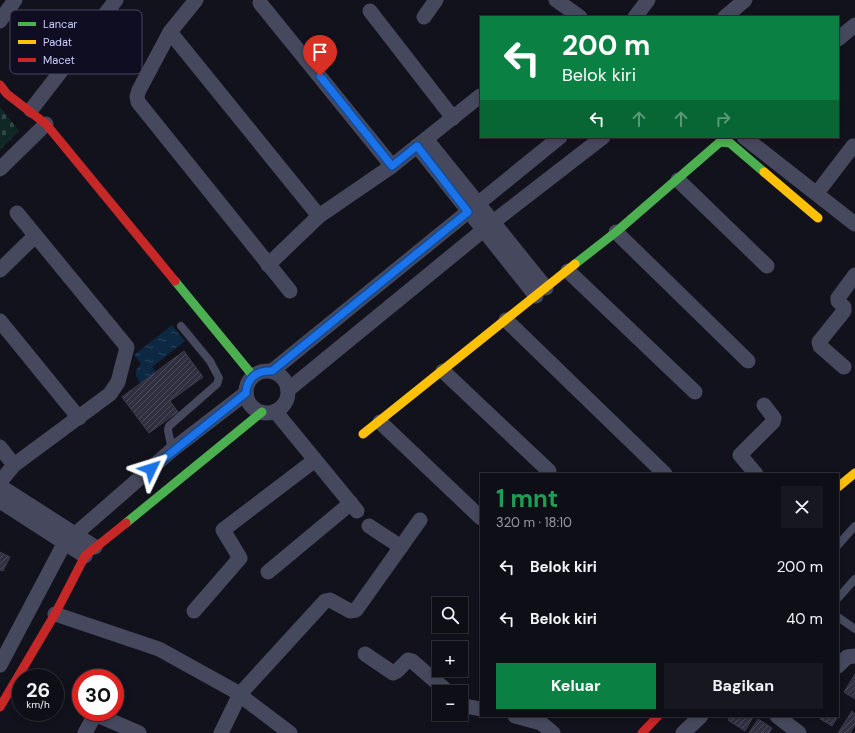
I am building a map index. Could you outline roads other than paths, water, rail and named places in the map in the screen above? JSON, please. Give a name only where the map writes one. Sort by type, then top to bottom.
[{"type":"street","points":[[0,21],[15,0]]},
{"type":"street","points":[[108,10],[116,0]]},
{"type":"street","points":[[196,0],[170,32],[139,90],[137,96],[138,102],[290,291]]},
{"type":"street","points":[[424,17],[436,0]]},
{"type":"street","points":[[556,0],[579,16]]},
{"type":"street","points":[[636,16],[648,0]]},
{"type":"street","points":[[726,16],[745,0]]},
{"type":"street","points":[[260,3],[392,166]]},
{"type":"street","points":[[370,11],[453,118]]},
{"type":"street","points":[[839,38],[855,25]]},
{"type":"street","points":[[170,32],[319,216]]},
{"type":"street","points":[[31,110],[59,74]]},
{"type":"street","points":[[0,85],[7,94],[31,110],[46,124],[253,376]]},
{"type":"street","points":[[268,265],[319,216],[392,166],[480,96]]},
{"type":"street","points":[[0,169],[46,124]]},
{"type":"street","points":[[272,371],[559,138]]},
{"type":"street","points":[[288,390],[488,227],[602,138]]},
{"type":"street","points":[[745,138],[855,224]]},
{"type":"street","points":[[363,434],[380,422],[616,232],[678,180],[720,142],[727,142],[818,218]]},
{"type":"street","points":[[421,143],[541,292]]},
{"type":"street","points":[[818,194],[853,146]]},
{"type":"street","points":[[678,180],[767,266]]},
{"type":"street","points":[[0,482],[14,465],[79,418],[114,389],[127,347],[17,213]]},
{"type":"street","points":[[616,232],[748,361]]},
{"type":"street","points":[[0,270],[35,236]]},
{"type":"street","points":[[568,271],[695,392]]},
{"type":"street","points":[[844,367],[820,346],[819,342],[844,311],[844,307],[838,301],[838,298],[855,276]]},
{"type":"street","points":[[506,320],[664,473]]},
{"type":"street","points":[[0,321],[79,418]]},
{"type":"street","points":[[0,707],[90,552],[269,412],[285,403],[288,390],[283,378],[272,371],[265,371],[253,376],[249,381],[246,393],[251,406],[269,412],[315,460],[354,507],[268,572]]},
{"type":"street","points":[[443,371],[549,471]]},
{"type":"street","points":[[0,665],[70,539],[172,450],[246,393]]},
{"type":"street","points":[[755,473],[740,455],[773,422],[774,418],[764,405]]},
{"type":"street","points":[[380,422],[480,517]]},
{"type":"street","points":[[0,447],[14,465]]},
{"type":"street","points":[[194,611],[240,558],[223,530],[315,460]]},
{"type":"street","points":[[839,486],[855,472]]},
{"type":"street","points":[[0,486],[70,539],[90,552]]},
{"type":"street","points":[[0,501],[70,539]]},
{"type":"street","points":[[221,733],[240,694],[325,601],[330,600],[350,611],[356,610],[420,520]]},
{"type":"street","points":[[369,526],[401,547]]},
{"type":"street","points":[[55,614],[159,649],[240,694],[290,733]]},
{"type":"street","points":[[365,654],[393,673],[408,660],[412,661],[440,685]]},
{"type":"street","points":[[839,665],[847,657],[853,655]]},
{"type":"street","points":[[468,707],[480,709]]},
{"type":"street","points":[[85,733],[93,718],[97,715],[139,733]]},
{"type":"street","points":[[522,717],[543,720],[554,733]]},
{"type":"street","points":[[642,733],[657,717]]},
{"type":"street","points":[[683,733],[700,717]]},
{"type":"lane","points":[[172,450],[168,430],[169,426],[217,384],[219,378],[210,361],[181,326]]},
{"type":"lane","points":[[839,544],[855,526]]},
{"type":"lane","points":[[839,597],[855,579]]},
{"type":"lane","points":[[839,618],[855,629]]},
{"type":"water","points":[[172,325],[185,341],[152,367],[155,371],[153,375],[142,384],[136,376],[137,369],[141,364],[134,355]]}]
